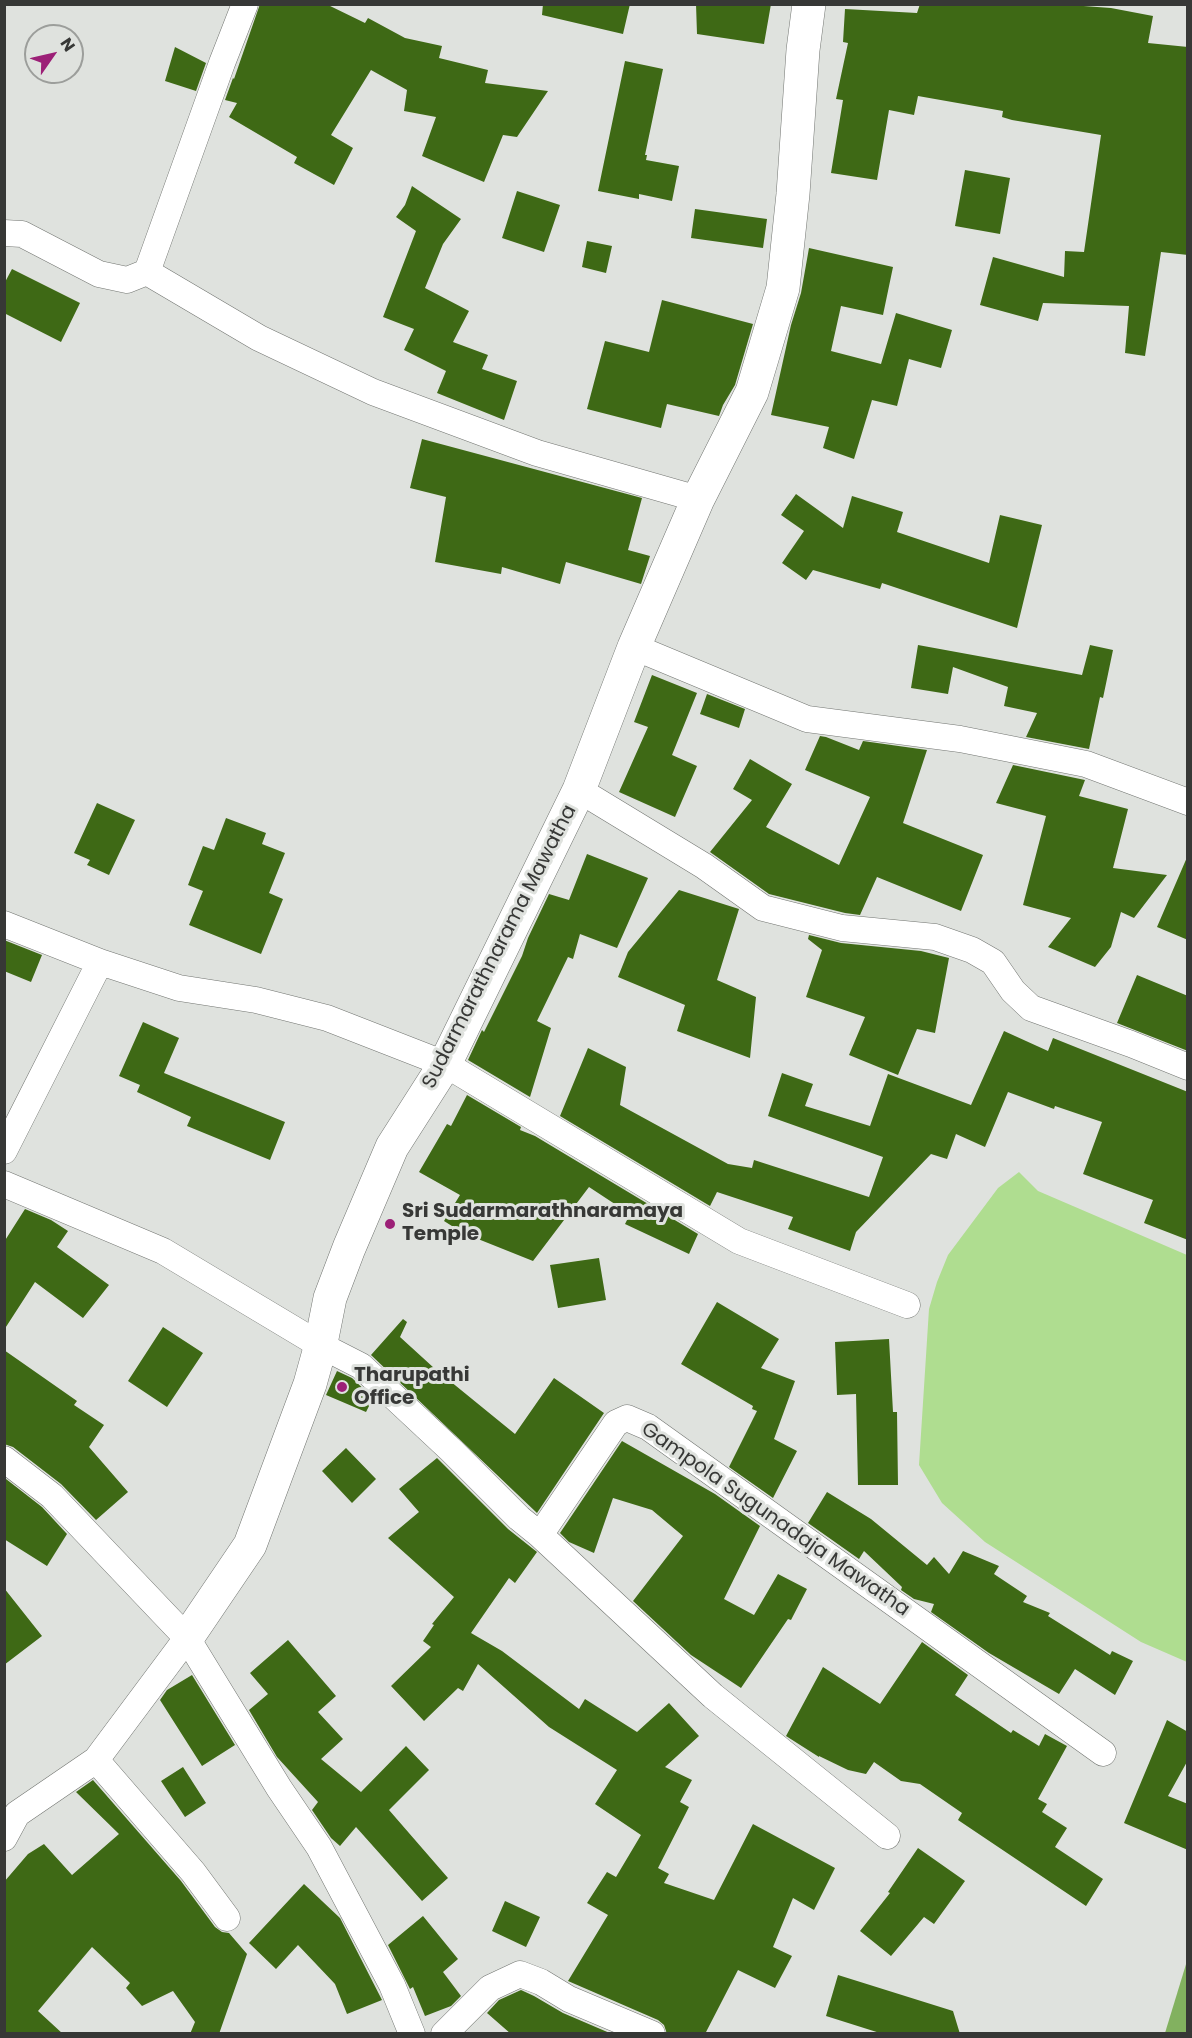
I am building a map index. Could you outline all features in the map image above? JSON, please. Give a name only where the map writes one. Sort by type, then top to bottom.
[{"type":"street","points":[[4,232],[22,234],[99,274],[127,280],[147,272],[245,4]]},
{"type":"street","name":"Sudarmarathnarama Mawatha","points":[[187,1638],[250,1545],[310,1384],[330,1298],[392,1148],[445,1064],[579,789],[634,647],[698,499],[752,392],[783,288],[809,4]]},
{"type":"street","points":[[147,272],[259,338],[373,392],[537,453],[698,499]]},
{"type":"street","points":[[634,647],[807,719],[960,740],[1086,764],[1188,802]]},
{"type":"street","points":[[579,789],[704,866],[764,908],[842,928],[935,937],[972,950],[993,962],[1013,991],[1030,1008],[1188,1067]]},
{"type":"street","points":[[4,924],[100,962],[179,988],[256,1000],[327,1018],[445,1064],[739,1241],[907,1305]]},
{"type":"street","points":[[4,1151],[100,962]]},
{"type":"street","points":[[4,1184],[163,1251],[320,1345],[361,1366],[452,1451],[519,1518],[714,1696],[887,1836]]},
{"type":"street","name":"Gampola Sugunadaja Mawatha","points":[[540,1535],[616,1423],[627,1418],[648,1427],[1103,1753]]},
{"type":"street","points":[[4,1460],[52,1496],[187,1638],[279,1788],[319,1847],[392,1985],[412,2034]]},
{"type":"street","points":[[4,1838],[11,1817],[96,1760],[187,1638]]},
{"type":"street","points":[[96,1760],[193,1872],[227,1918]]},
{"type":"street","points":[[444,2034],[490,1988],[520,1974],[541,1982],[569,2000],[652,2034]]},
{"type":"shaded area","points":[[1019,1172],[1038,1191],[1187,1255],[1187,1662],[1141,1642],[985,1542],[942,1503],[919,1465],[929,1309],[937,1282],[948,1255],[998,1188]]},
{"type":"shaded area","points":[[1187,1961],[1187,2033],[1165,2033]]},
{"type":"building","points":[[260,4],[326,4],[365,23],[368,18],[405,38],[442,46],[439,58],[488,70],[485,83],[548,91],[517,137],[503,135],[484,182],[422,156],[436,117],[404,111],[407,90],[371,70],[331,135],[353,148],[334,185],[294,163],[297,157],[229,117],[237,103],[225,100]]},
{"type":"building","points":[[543,4],[630,4],[623,34],[542,15]]},
{"type":"building","points":[[696,4],[771,4],[764,44],[697,34]]},
{"type":"building","points":[[920,4],[1056,4],[1111,8],[1153,16],[1148,43],[1188,47],[1188,255],[1161,252],[1145,356],[1125,353],[1129,306],[1043,303],[1038,321],[980,305],[993,257],[1064,277],[1065,251],[1084,252],[1101,135],[1012,120],[1002,117],[1003,111],[918,96],[914,115],[889,110],[877,180],[831,173],[843,100],[836,99],[848,43],[843,42],[845,9],[917,13]]},
{"type":"building","points":[[175,47],[206,63],[196,91],[165,81]]},
{"type":"building","points":[[625,61],[663,69],[645,155],[647,155],[646,160],[679,166],[672,201],[639,194],[639,199],[598,191]]},
{"type":"building","points":[[965,170],[1010,178],[1000,234],[955,226]]},
{"type":"building","points":[[412,186],[461,219],[443,244],[425,288],[469,311],[453,342],[488,355],[482,369],[517,381],[504,420],[437,393],[446,371],[404,350],[414,329],[383,317],[416,231],[396,217],[405,205]]},
{"type":"building","points":[[517,191],[560,205],[544,252],[502,238]]},
{"type":"building","points":[[695,209],[767,219],[763,248],[691,238]]},
{"type":"building","points":[[587,241],[612,246],[606,273],[582,267]]},
{"type":"building","points":[[809,248],[893,267],[883,315],[841,306],[831,351],[881,364],[896,313],[952,330],[941,368],[909,359],[897,406],[872,400],[854,459],[823,448],[829,427],[771,415],[791,325],[801,293]]},
{"type":"building","points":[[12,269],[80,303],[61,342],[4,313],[4,284]]},
{"type":"building","points":[[662,300],[753,324],[735,385],[719,416],[667,404],[661,428],[587,409],[605,341],[649,352]]},
{"type":"building","points":[[422,439],[642,498],[628,550],[650,556],[641,584],[566,562],[560,584],[502,567],[501,574],[435,562],[446,497],[410,488]]},
{"type":"building","points":[[796,494],[843,528],[852,496],[903,512],[897,532],[989,563],[1000,515],[1042,525],[1017,628],[882,583],[880,589],[813,570],[806,580],[782,563],[804,531],[781,515]]},
{"type":"building","points":[[918,645],[1082,675],[1090,645],[1113,650],[1089,749],[1026,737],[1037,713],[1004,706],[1008,687],[953,667],[948,694],[911,688]]},
{"type":"building","points":[[652,675],[697,693],[672,755],[697,766],[675,817],[619,792],[648,727],[634,722]]},
{"type":"building","points":[[707,694],[745,709],[739,728],[700,714]]},
{"type":"building","points":[[820,736],[859,750],[863,741],[927,750],[903,823],[983,855],[961,911],[877,877],[860,915],[845,913],[769,894],[710,852],[752,800],[733,789],[750,759],[792,784],[766,827],[839,865],[870,797],[805,770]]},
{"type":"building","points":[[1013,765],[1085,780],[1079,796],[1128,809],[1113,868],[1167,875],[1134,918],[1121,912],[1111,947],[1095,967],[1048,947],[1071,918],[1023,905],[1046,816],[996,803]]},
{"type":"building","points":[[97,803],[135,820],[109,875],[87,865],[90,860],[74,853]]},
{"type":"building","points":[[226,818],[266,833],[262,844],[285,853],[269,893],[283,899],[261,954],[189,925],[203,891],[188,885],[203,846],[214,850]]},
{"type":"building","points":[[587,854],[648,878],[617,948],[580,934],[573,959],[568,957],[537,1021],[551,1028],[530,1097],[468,1060],[522,956],[549,894],[569,900]]},
{"type":"building","points":[[1188,855],[1188,940],[1157,927]]},
{"type":"building","points":[[679,890],[739,909],[717,980],[756,997],[750,1058],[677,1031],[685,1005],[618,977],[628,952]]},
{"type":"building","points":[[809,935],[841,943],[921,951],[949,958],[935,1033],[917,1029],[898,1075],[849,1055],[865,1017],[806,997],[822,950],[808,939]]},
{"type":"building","points":[[4,940],[42,955],[31,982],[4,971]]},
{"type":"building","points":[[1137,975],[1188,996],[1188,1051],[1117,1023]]},
{"type":"building","points":[[143,1022],[179,1038],[164,1073],[285,1122],[270,1160],[187,1126],[191,1117],[137,1092],[140,1085],[119,1076]]},
{"type":"building","points":[[1004,1031],[1048,1051],[1053,1038],[1188,1092],[1188,1240],[1144,1223],[1153,1200],[1083,1174],[1102,1122],[1055,1106],[1054,1109],[1008,1092],[985,1147],[956,1134],[947,1159],[931,1154],[856,1232],[850,1251],[788,1229],[793,1217],[717,1192],[710,1206],[560,1116],[588,1048],[626,1067],[620,1105],[728,1164],[752,1168],[754,1160],[869,1197],[883,1157],[768,1116],[782,1073],[813,1084],[805,1106],[870,1126],[888,1074],[971,1105]]},
{"type":"building","points":[[467,1095],[521,1127],[520,1130],[535,1136],[698,1234],[689,1254],[625,1224],[630,1214],[589,1187],[533,1261],[463,1233],[444,1221],[460,1195],[419,1172],[447,1124],[451,1126]]},
{"type":"building","points":[[25,1209],[51,1220],[68,1231],[57,1247],[109,1285],[83,1318],[35,1282],[4,1330],[4,1242]]},
{"type":"building","points":[[599,1258],[606,1300],[558,1308],[550,1265]]},
{"type":"building","points":[[717,1302],[779,1339],[761,1368],[795,1381],[774,1439],[797,1451],[773,1498],[729,1467],[757,1411],[752,1409],[753,1406],[681,1364]]},
{"type":"building","points":[[403,1319],[407,1322],[400,1337],[515,1434],[554,1378],[604,1413],[537,1513],[371,1355]]},
{"type":"building","points":[[163,1327],[203,1353],[167,1407],[128,1381]]},
{"type":"building","points":[[889,1339],[893,1412],[897,1412],[898,1485],[858,1485],[856,1394],[837,1395],[835,1342]]},
{"type":"building","points":[[4,1350],[77,1401],[74,1405],[104,1425],[89,1447],[128,1492],[96,1520],[61,1484],[13,1447],[4,1444]]},
{"type":"building","points":[[337,1371],[352,1378],[373,1398],[366,1412],[326,1395]]},
{"type":"building","points":[[622,1441],[715,1494],[760,1526],[724,1599],[754,1615],[778,1574],[807,1589],[791,1620],[788,1619],[741,1688],[691,1655],[633,1601],[683,1536],[652,1510],[613,1498],[594,1553],[569,1542],[560,1533]]},
{"type":"building","points":[[346,1448],[376,1479],[352,1503],[322,1471]]},
{"type":"building","points":[[437,1458],[508,1529],[537,1552],[515,1583],[509,1578],[471,1633],[502,1651],[579,1709],[585,1699],[637,1732],[669,1703],[699,1736],[665,1767],[692,1780],[680,1802],[689,1807],[658,1868],[669,1874],[664,1883],[714,1900],[753,1824],[835,1868],[814,1910],[793,1898],[773,1947],[792,1956],[775,1988],[738,1970],[705,2034],[667,2034],[664,2025],[658,2020],[568,1981],[608,1915],[587,1903],[607,1872],[616,1877],[641,1835],[595,1804],[617,1770],[549,1727],[478,1664],[463,1691],[458,1688],[424,1721],[391,1686],[431,1647],[423,1641],[434,1625],[432,1624],[454,1597],[388,1538],[419,1512],[399,1489]]},
{"type":"building","points":[[6,1479],[42,1507],[67,1534],[47,1566],[4,1539]]},
{"type":"building","points":[[827,1492],[871,1519],[927,1565],[934,1557],[949,1574],[963,1551],[999,1566],[994,1574],[1027,1596],[1023,1602],[1050,1613],[1048,1616],[1110,1655],[1112,1651],[1133,1661],[1115,1695],[1075,1669],[1059,1694],[989,1653],[931,1612],[934,1604],[914,1599],[901,1590],[902,1587],[864,1551],[859,1559],[808,1523]]},
{"type":"building","points":[[4,1588],[42,1636],[4,1665]]},
{"type":"building","points":[[288,1640],[336,1696],[318,1712],[343,1739],[321,1759],[361,1792],[406,1746],[429,1770],[389,1810],[448,1878],[422,1901],[356,1827],[340,1846],[331,1838],[312,1810],[318,1802],[277,1757],[249,1710],[268,1694],[250,1673]]},
{"type":"building","points":[[922,1642],[968,1675],[955,1695],[1011,1733],[1013,1730],[1039,1746],[1045,1734],[1067,1746],[1038,1799],[1047,1804],[1042,1812],[1067,1828],[1055,1847],[1103,1879],[1086,1906],[958,1820],[962,1813],[920,1784],[901,1781],[874,1762],[866,1774],[848,1770],[819,1757],[786,1736],[823,1667],[880,1704]]},
{"type":"building","points":[[192,1675],[235,1745],[202,1766],[160,1700],[167,1690]]},
{"type":"building","points":[[1167,1720],[1188,1732],[1188,1760],[1168,1796],[1188,1804],[1188,1850],[1124,1823]]},
{"type":"building","points":[[183,1767],[206,1803],[185,1817],[161,1781]]},
{"type":"building","points":[[93,1780],[181,1881],[215,1927],[222,1932],[229,1933],[247,1954],[219,2034],[190,2034],[195,2022],[173,1991],[142,2006],[126,1988],[130,1983],[92,1947],[38,2011],[63,2034],[4,2034],[4,1882],[28,1854],[44,1844],[72,1875],[119,1834],[76,1792]]},
{"type":"building","points":[[918,1848],[965,1881],[934,1924],[924,1917],[891,1956],[860,1931],[890,1893],[888,1892]]},
{"type":"building","points":[[304,1884],[340,1918],[382,2000],[347,2014],[335,1984],[298,1945],[276,1969],[249,1943]]},
{"type":"building","points":[[505,1901],[540,1917],[526,1947],[492,1931]]},
{"type":"building","points":[[423,1916],[458,1959],[443,1972],[461,1996],[451,2006],[425,2016],[413,1987],[410,1989],[388,1945]]},
{"type":"building","points":[[838,1975],[953,2011],[960,2034],[883,2034],[826,2016]]},
{"type":"building","points":[[521,1990],[563,2013],[612,2034],[511,2034],[487,2013],[499,2000]]},
{"type":"place","name":"Sri Sudarmarathnaramaya Temple","points":[[390,1224]]},
{"type":"place","name":"Tharupathi Office","points":[[342,1387]]}]
